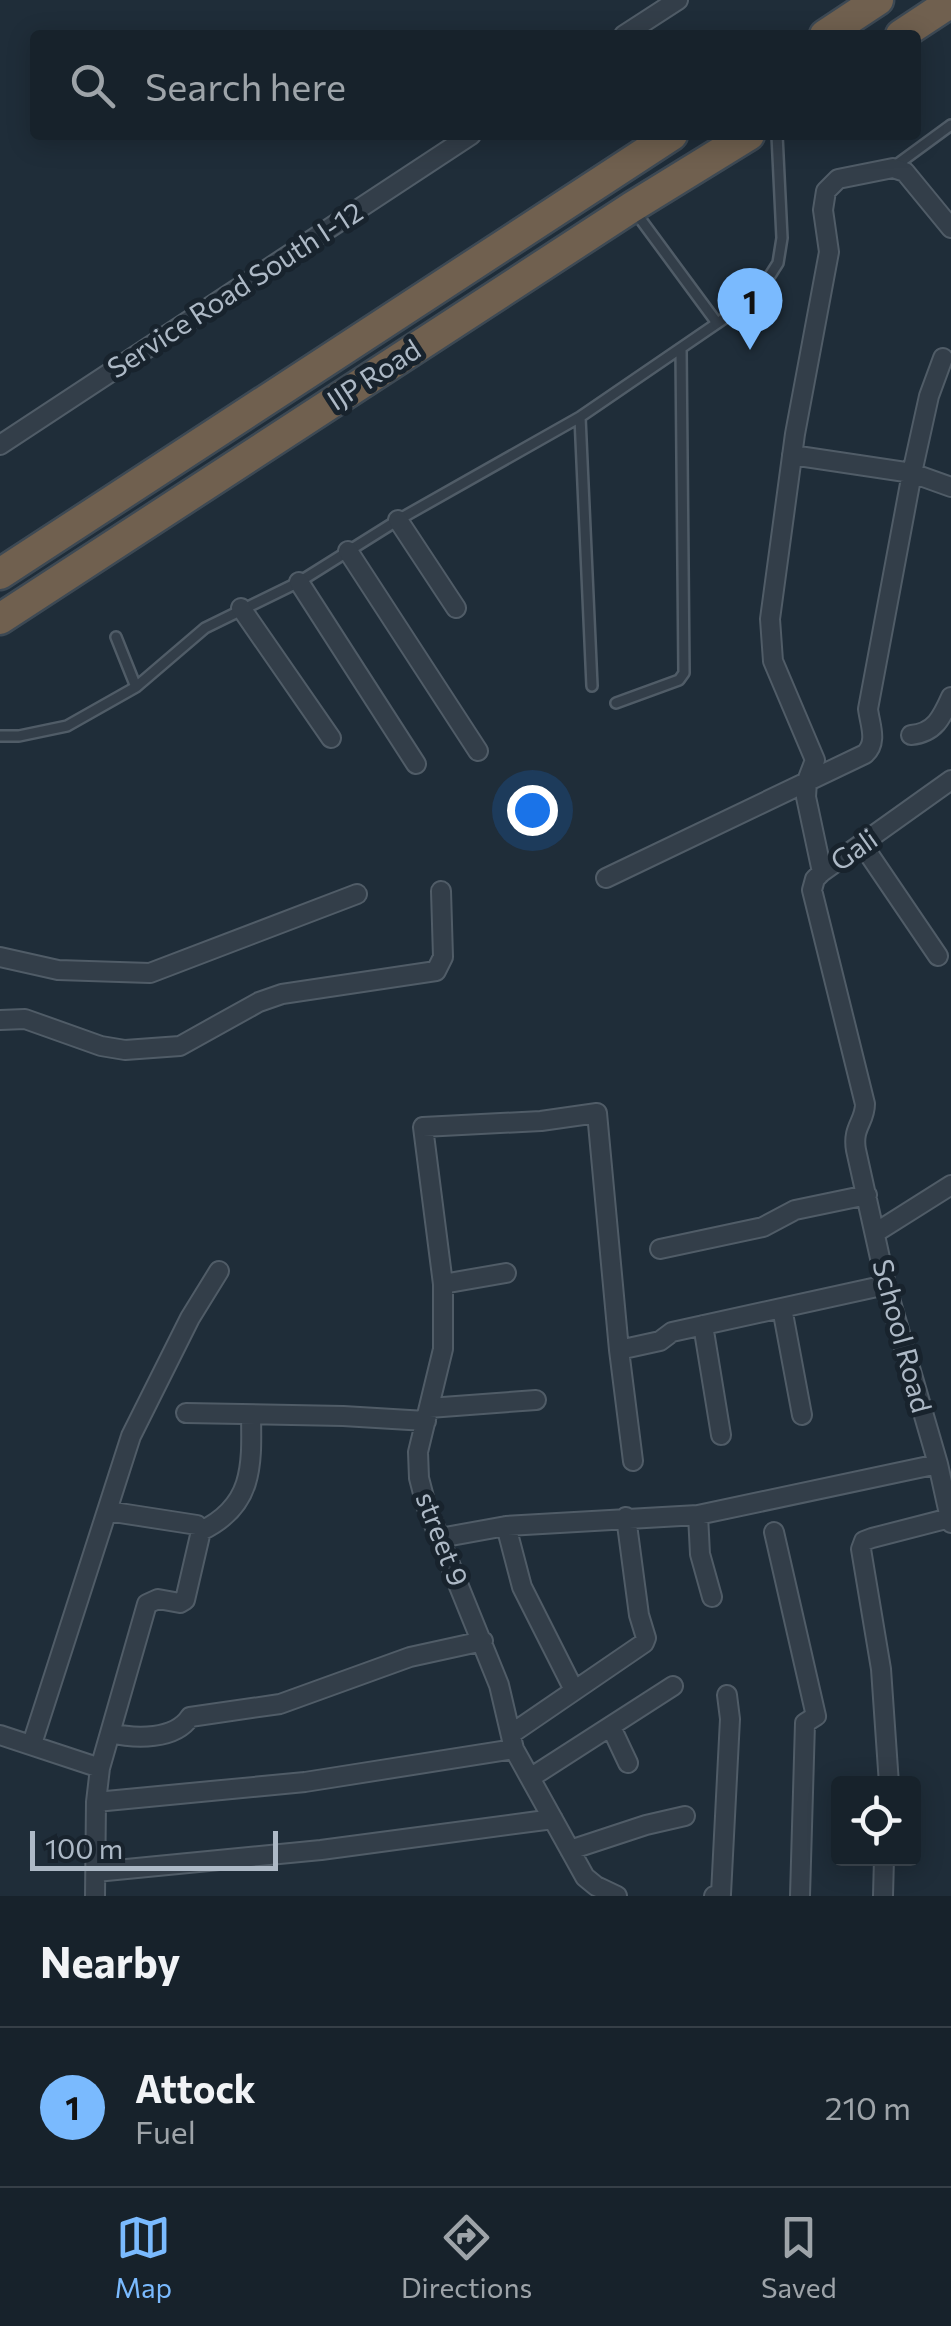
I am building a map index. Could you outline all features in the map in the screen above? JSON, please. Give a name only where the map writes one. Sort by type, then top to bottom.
[{"type":"highway","points":[[832,30],[878,0]]},
{"type":"highway","points":[[909,30],[951,2]]},
{"type":"highway","name":"IJP Road","points":[[0,574],[664,140]]},
{"type":"highway","name":"IJP Road","points":[[0,619],[741,140]]},
{"type":"street","points":[[632,30],[678,0]]},
{"type":"street","name":"Service Road South I-12","points":[[0,445],[463,140]]},
{"type":"street","points":[[822,872],[806,797],[806,781],[815,760],[772,661],[770,619],[792,455],[829,252],[823,210],[826,191],[838,179],[893,168],[904,172],[951,228]]},
{"type":"street","points":[[606,878],[871,749],[868,709],[912,473],[929,396],[943,358]]},
{"type":"street","points":[[792,455],[912,473],[951,487]]},
{"type":"street","points":[[398,520],[456,608]]},
{"type":"street","points":[[348,552],[478,751]]},
{"type":"street","points":[[299,582],[416,764]]},
{"type":"street","points":[[241,608],[330,738]]},
{"type":"street","points":[[911,735],[926,734],[934,727],[951,697]]},
{"type":"street","name":"Gali","points":[[856,1150],[855,1129],[866,1110],[865,1104],[812,890],[822,872],[951,780]]},
{"type":"street","points":[[862,844],[938,956]]},
{"type":"street","points":[[0,1020],[25,1019],[101,1046],[125,1050],[180,1046],[258,1002],[282,994],[436,970],[442,957],[442,891]]},
{"type":"street","points":[[0,957],[58,970],[150,972],[357,894]]},
{"type":"street","name":"street 9","points":[[617,1896],[585,1877],[512,1741],[499,1685],[426,1505],[419,1478],[418,1452],[443,1348],[443,1284],[423,1127],[597,1114],[618,1350]]},
{"type":"street","name":"School Road","points":[[856,1150],[886,1286],[938,1464],[950,1520]]},
{"type":"street","points":[[875,1233],[951,1185]]},
{"type":"street","points":[[660,1249],[763,1227],[795,1210],[866,1195]]},
{"type":"street","points":[[32,1744],[131,1436],[190,1318],[219,1271]]},
{"type":"street","points":[[443,1284],[506,1274]]},
{"type":"street","points":[[633,1461],[618,1350],[660,1341],[672,1332],[886,1286]]},
{"type":"street","points":[[782,1308],[802,1415]]},
{"type":"street","points":[[703,1325],[721,1435]]},
{"type":"street","points":[[186,1414],[427,1414],[536,1400]]},
{"type":"street","points":[[201,1530],[220,1522],[246,1489],[252,1466],[251,1416]]},
{"type":"street","points":[[440,1538],[506,1526],[698,1514],[938,1464]]},
{"type":"street","points":[[107,1511],[197,1525],[201,1530]]},
{"type":"street","points":[[698,1514],[700,1554],[712,1596]]},
{"type":"street","points":[[96,1802],[305,1782],[512,1741],[574,1690],[644,1642],[626,1518]]},
{"type":"street","points":[[888,1776],[881,1670],[860,1549],[864,1541],[872,1538],[950,1520]]},
{"type":"street","points":[[506,1526],[522,1587],[574,1690]]},
{"type":"street","points":[[95,1896],[100,1768],[147,1604],[158,1598],[180,1604],[184,1600],[201,1530]]},
{"type":"street","points":[[774,1532],[816,1716],[805,1723],[800,1896]]},
{"type":"street","points":[[110,1733],[126,1737],[170,1733],[182,1729],[190,1716],[280,1704],[410,1657],[483,1641]]},
{"type":"street","points":[[530,1778],[673,1686]]},
{"type":"street","points":[[714,1896],[721,1894],[728,1696]]},
{"type":"street","points":[[611,1727],[628,1763]]},
{"type":"street","points":[[0,1735],[100,1768]]},
{"type":"street","points":[[570,1850],[685,1816]]},
{"type":"street","points":[[96,1872],[321,1850],[553,1819]]},
{"type":"street","points":[[883,1896],[884,1866]]},
{"type":"lane","points":[[893,168],[951,125]]},
{"type":"lane","points":[[0,736],[67,726],[136,687],[205,628],[299,582],[398,520],[580,417],[757,296],[778,263],[782,238],[778,140]]},
{"type":"lane","points":[[632,207],[716,323]]},
{"type":"lane","points":[[616,703],[679,680],[684,673],[682,348]]},
{"type":"lane","points":[[580,417],[592,686]]},
{"type":"lane","points":[[116,637],[136,687]]},
{"type":"place","name":"Attock","points":[[750,350]]}]
